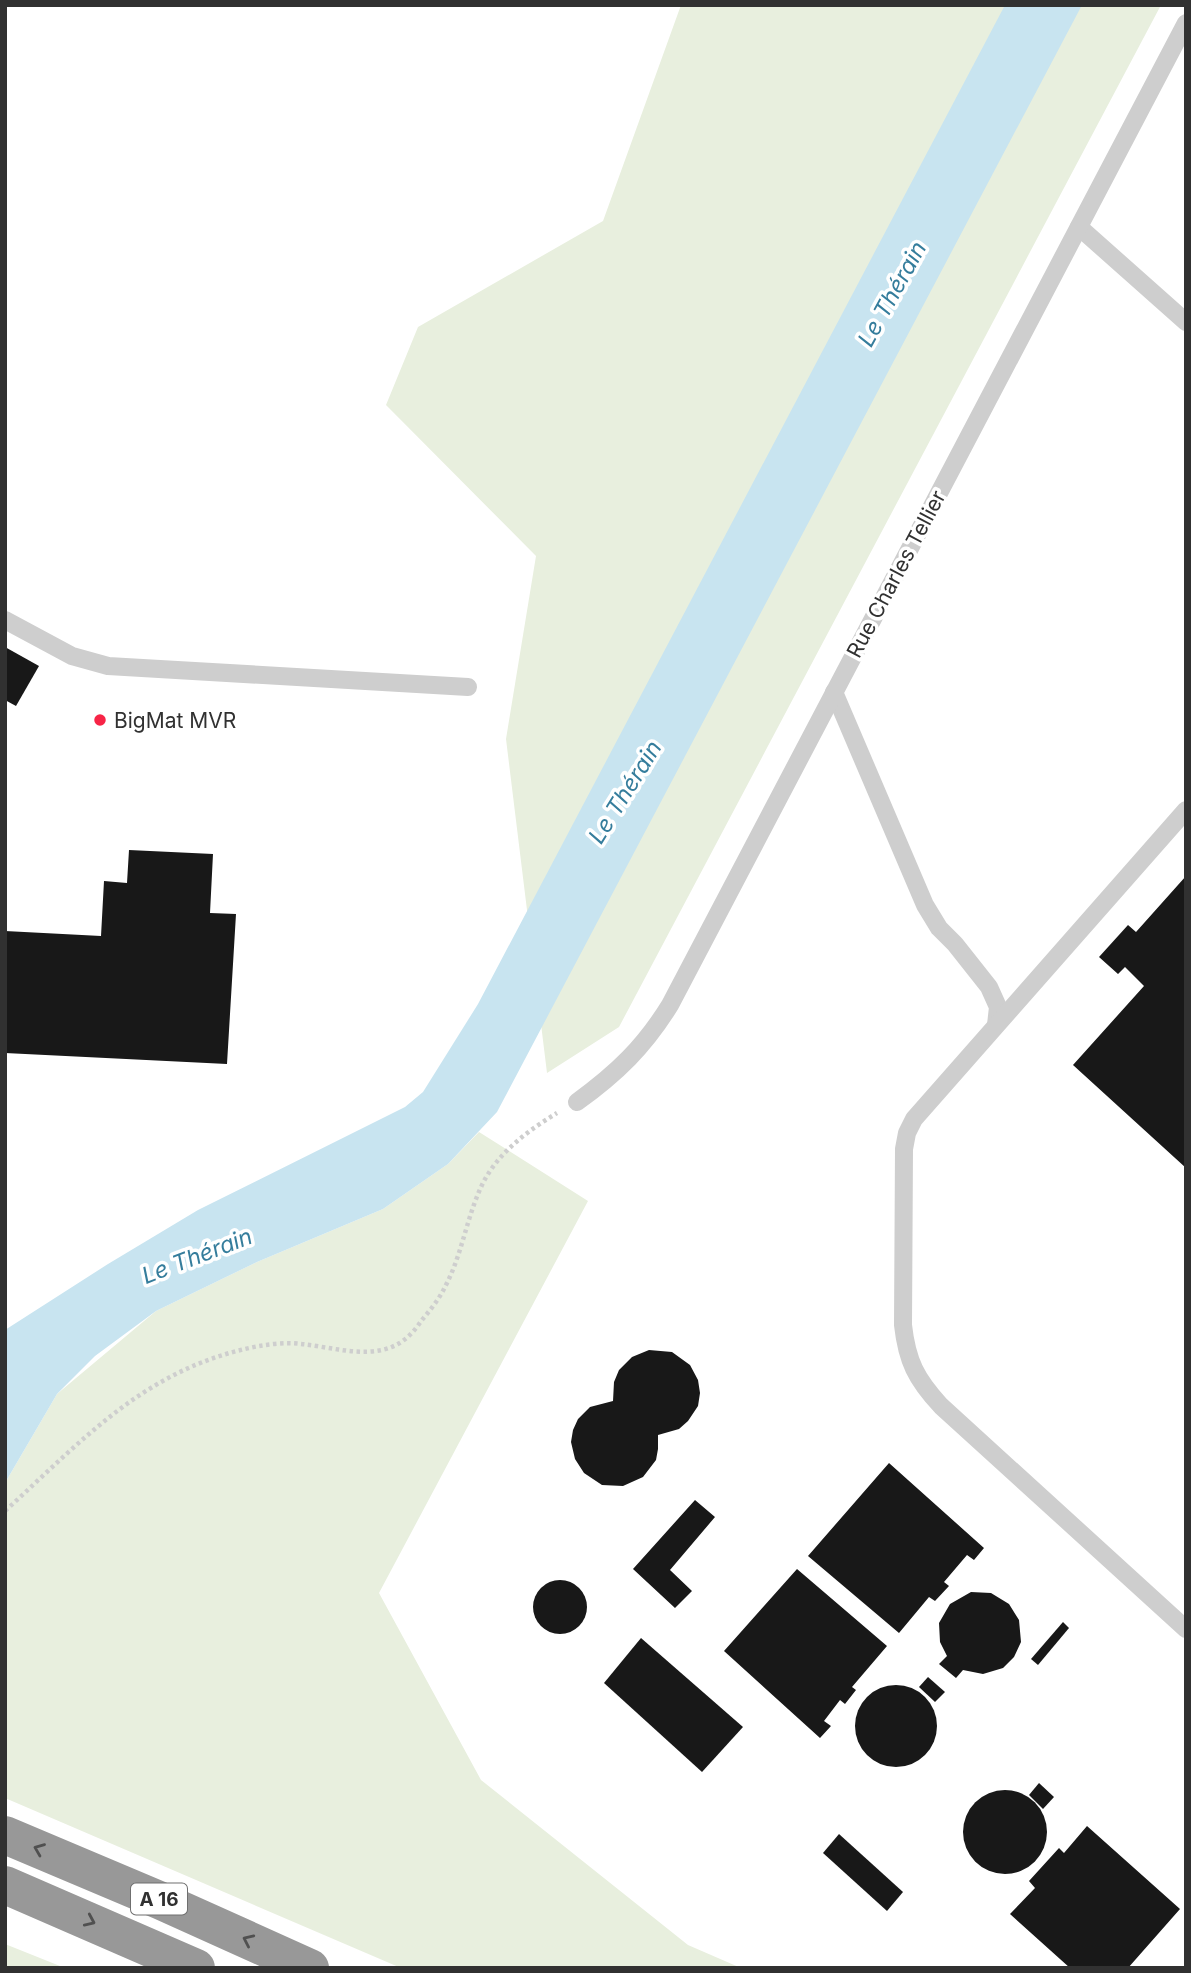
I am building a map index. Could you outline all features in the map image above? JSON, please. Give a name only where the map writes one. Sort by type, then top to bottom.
[{"type":"highway","name":"A 16","points":[[5,1835],[310,1968]]},
{"type":"highway","name":"A 16","points":[[5,1885],[195,1968]]},
{"type":"lane","name":"Rue Charles Tellier","points":[[577,1102],[624,1066],[658,1025],[1186,23]]},
{"type":"lane","points":[[1079,227],[1186,322]]},
{"type":"lane","points":[[5,620],[72,656],[108,666],[468,687]]},
{"type":"lane","points":[[834,692],[925,905],[939,928],[989,987],[998,1007],[996,1025]]},
{"type":"lane","points":[[1186,810],[922,1107],[907,1133],[904,1157],[903,1325],[911,1362],[918,1378],[941,1406],[1186,1629]]},
{"type":"path","points":[[5,1511],[103,1421],[127,1402],[167,1378],[219,1357],[258,1346],[299,1344],[367,1352],[381,1350],[405,1339],[438,1300],[447,1283],[474,1204],[494,1165],[541,1123],[577,1102]]},
{"type":"green space","points":[[681,5],[1161,5],[619,1027],[547,1073],[506,739],[536,556],[386,405],[418,327],[603,221]]},
{"type":"green space","points":[[479,1132],[588,1201],[379,1593],[481,1780],[688,1945],[741,1968],[401,1968],[5,1798],[5,1483],[57,1394],[156,1311],[257,1262],[383,1209],[448,1164]]},
{"type":"green space","points":[[5,1944],[65,1968],[5,1968]]},
{"type":"water","name":"Le Thérain","points":[[1005,5],[1082,5],[497,1112],[448,1164],[383,1209],[257,1262],[156,1311],[95,1356],[57,1394],[5,1483],[5,1330],[198,1210],[405,1107],[423,1092],[478,1004]]},
{"type":"building","points":[[5,647],[39,666],[16,706],[5,700]]},
{"type":"building","points":[[129,850],[213,854],[210,913],[236,914],[227,1064],[5,1053],[5,931],[101,936],[104,881],[127,883]]},
{"type":"building","points":[[1186,876],[1186,1168],[1073,1065],[1144,986],[1125,967],[1118,974],[1099,957],[1128,925],[1136,932]]},
{"type":"building","points":[[649,1350],[672,1352],[690,1365],[698,1380],[698,1406],[679,1429],[658,1435],[656,1460],[643,1477],[623,1486],[602,1485],[584,1473],[575,1459],[571,1442],[573,1430],[578,1419],[590,1407],[613,1401],[614,1382],[619,1370],[632,1357]]},
{"type":"building","points":[[889,1463],[984,1548],[974,1560],[967,1555],[944,1582],[949,1586],[935,1601],[929,1597],[899,1633],[808,1556]]},
{"type":"building","points":[[695,1500],[715,1517],[670,1570],[692,1591],[675,1608],[633,1569]]},
{"type":"building","points":[[797,1569],[887,1646],[852,1687],[856,1690],[845,1704],[840,1700],[824,1721],[831,1726],[820,1738],[724,1651]]},
{"type":"building","points":[[560,1580],[579,1588],[587,1607],[579,1626],[560,1634],[541,1626],[533,1607],[541,1588]]},
{"type":"building","points":[[971,1592],[991,1593],[1009,1604],[1019,1620],[1021,1642],[1014,1657],[1003,1668],[983,1674],[963,1670],[956,1678],[939,1664],[947,1656],[940,1642],[939,1623],[950,1604]]},
{"type":"building","points":[[1063,1622],[1069,1628],[1038,1665],[1031,1659]]},
{"type":"building","points":[[641,1638],[743,1727],[702,1772],[604,1683]]},
{"type":"building","points":[[928,1677],[945,1692],[935,1702],[919,1687]]},
{"type":"building","points":[[896,1685],[912,1688],[925,1697],[934,1710],[937,1726],[934,1742],[925,1755],[912,1764],[896,1767],[880,1764],[867,1755],[858,1742],[855,1726],[858,1710],[867,1697],[880,1688]]},
{"type":"building","points":[[1039,1783],[1054,1797],[1043,1809],[1029,1795]]},
{"type":"building","points":[[1005,1790],[1028,1797],[1040,1809],[1047,1832],[1040,1855],[1028,1867],[1005,1874],[982,1867],[970,1855],[963,1832],[970,1809],[982,1797]]},
{"type":"building","points":[[1087,1826],[1180,1909],[1128,1968],[1070,1968],[1010,1914],[1035,1888],[1029,1881],[1059,1848],[1064,1853]]},
{"type":"building","points":[[839,1834],[903,1892],[887,1911],[823,1853]]},
{"type":"place","name":"BigMat MVR","points":[[100,720]]}]
